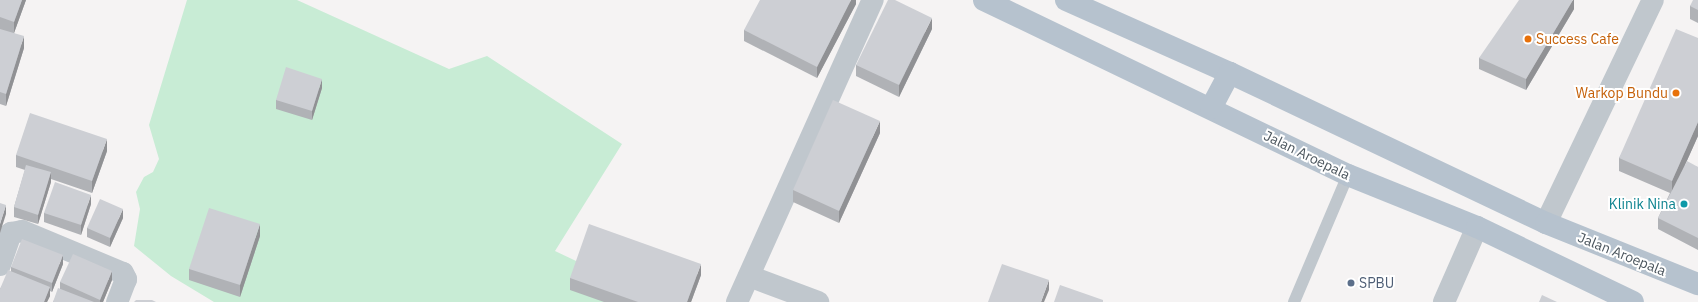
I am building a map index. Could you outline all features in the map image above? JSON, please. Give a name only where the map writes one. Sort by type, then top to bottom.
[{"type":"main road","name":"Jalan Aroepala","points":[[984,0],[1348,175],[1476,227],[1633,302]]},
{"type":"main road","name":"Jalan Aroepala","points":[[1066,0],[1230,73],[1546,223],[1698,284]]},
{"type":"main road","points":[[1211,108],[1230,73]]},
{"type":"street","points":[[737,302],[873,0]]},
{"type":"street","points":[[1546,223],[1653,0]]},
{"type":"street","points":[[1444,302],[1476,227]]},
{"type":"street","points":[[3,257],[11,233],[22,231],[121,272],[126,279],[117,302]]},
{"type":"street","points":[[749,276],[818,302]]},
{"type":"lane","points":[[1294,302],[1348,175]]},
{"type":"green space","points":[[187,0],[297,0],[449,69],[487,56],[622,144],[555,251],[650,296],[645,302],[214,302],[171,276],[134,246],[140,209],[136,192],[144,177],[153,172],[159,159],[149,125]]},
{"type":"building","points":[[0,0],[22,0],[14,22],[0,17]]},
{"type":"building","points":[[760,0],[851,0],[817,67],[744,30]]},
{"type":"building","points":[[888,0],[895,0],[932,18],[899,85],[856,65]]},
{"type":"building","name":"Success Cafe","points":[[1519,0],[1573,0],[1526,79],[1479,58]]},
{"type":"building","points":[[1693,0],[1698,0],[1698,10],[1690,6]]},
{"type":"building","points":[[0,29],[24,36],[6,94],[0,92]]},
{"type":"building","name":"Warkop Bundu","points":[[1676,29],[1698,38],[1698,122],[1672,181],[1619,158]]},
{"type":"building","points":[[286,67],[322,79],[312,111],[276,100]]},
{"type":"building","points":[[833,100],[880,121],[839,211],[793,190]]},
{"type":"building","points":[[30,113],[107,139],[92,181],[16,155]]},
{"type":"building","name":"Klinik Nina","points":[[1687,161],[1698,167],[1698,238],[1658,218]]},
{"type":"building","points":[[26,165],[51,172],[38,215],[14,207]]},
{"type":"building","points":[[55,182],[91,195],[81,225],[44,213]]},
{"type":"building","points":[[100,199],[123,209],[110,238],[87,228]]},
{"type":"building","points":[[0,203],[6,205],[0,224]]},
{"type":"building","points":[[209,208],[260,224],[240,285],[189,269]]},
{"type":"building","points":[[589,224],[701,264],[687,302],[638,302],[570,278]]},
{"type":"building","points":[[22,239],[63,255],[52,283],[11,267]]},
{"type":"building","points":[[73,254],[112,271],[100,300],[60,282]]},
{"type":"building","points":[[1002,264],[1049,280],[1041,302],[988,302]]},
{"type":"building","points":[[8,270],[50,287],[44,302],[0,302],[0,289]]},
{"type":"building","points":[[1060,285],[1103,300],[1103,302],[1054,302]]},
{"type":"building","points":[[58,288],[94,302],[53,302]]},
{"type":"building","points":[[1542,295],[1557,302],[1539,302]]},
{"type":"building","points":[[136,300],[152,300],[156,302],[134,302]]},
{"type":"place","name":"Success Cafe","points":[[1528,39]]},
{"type":"place","name":"Warkop Bundu","points":[[1676,93]]},
{"type":"place","name":"Klinik Nina","points":[[1684,204]]},
{"type":"place","name":"SPBU","points":[[1351,283]]}]
